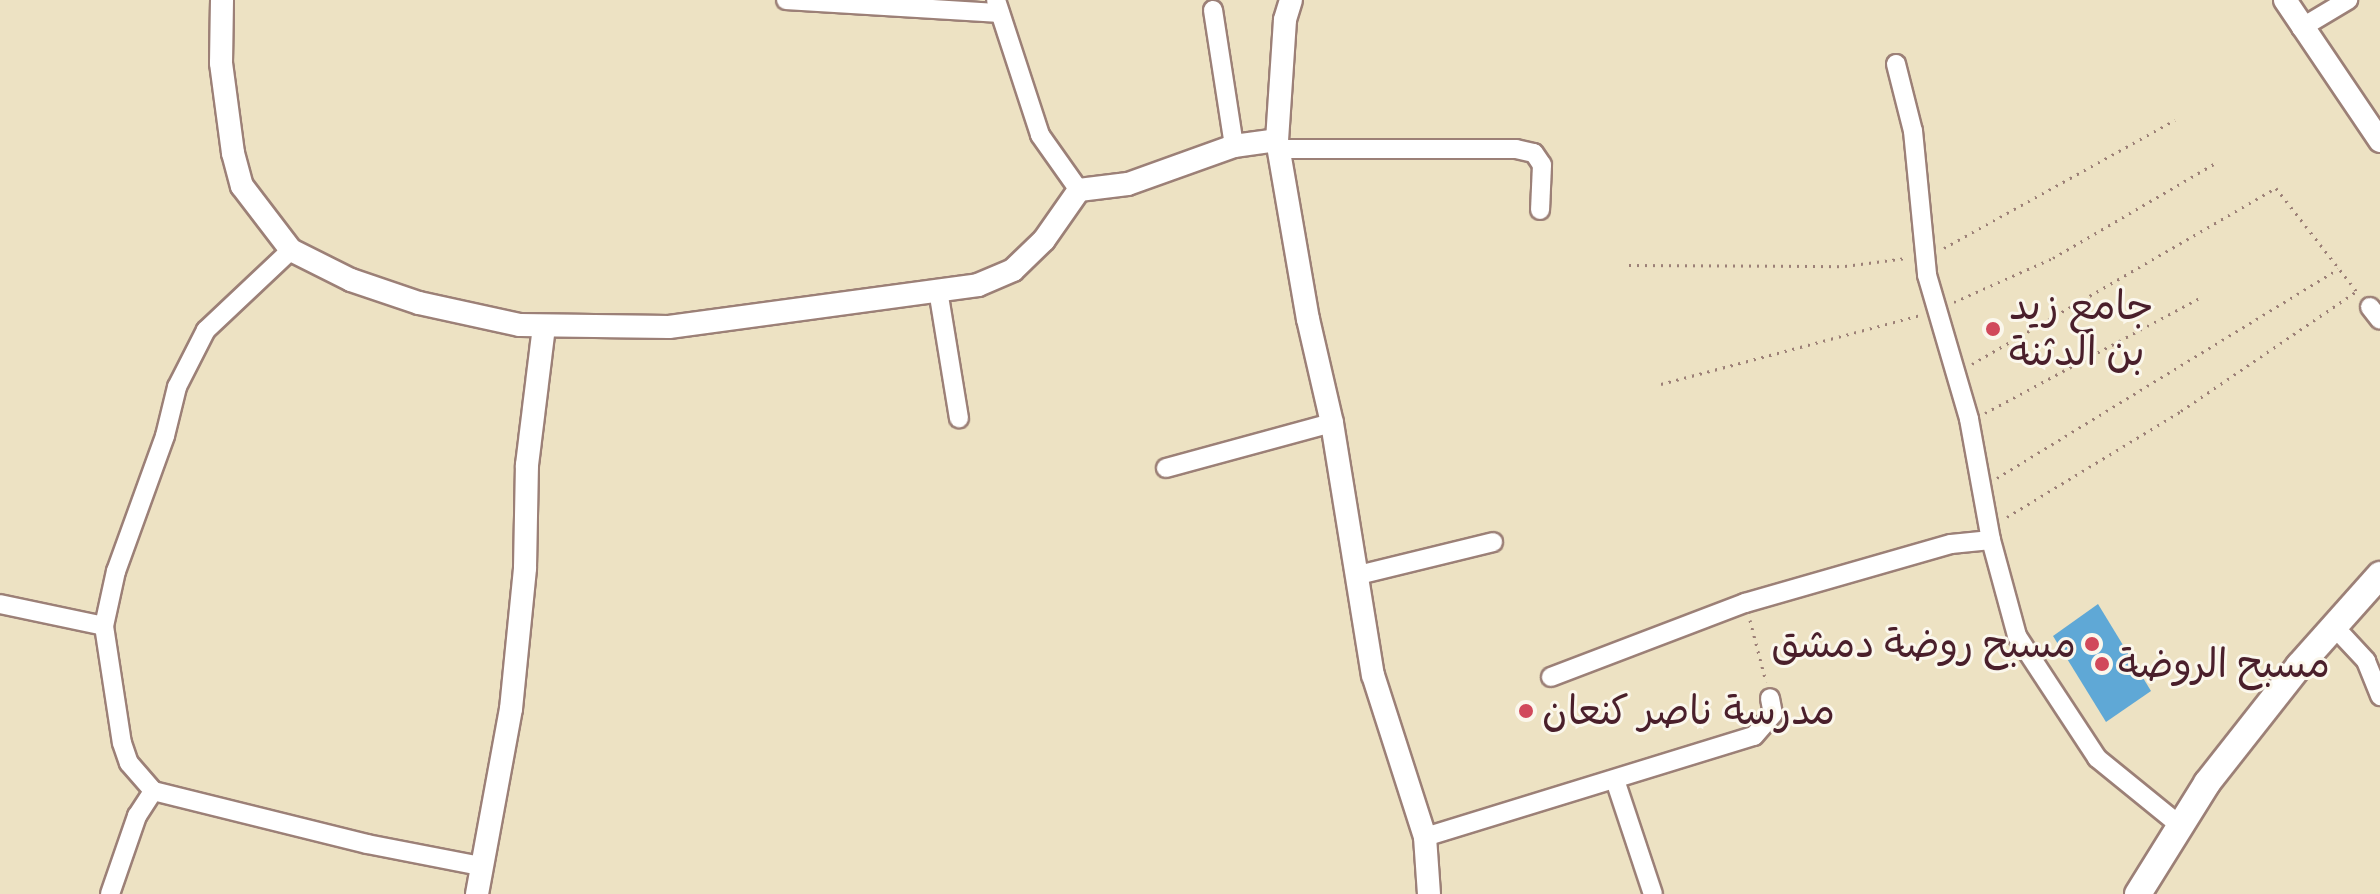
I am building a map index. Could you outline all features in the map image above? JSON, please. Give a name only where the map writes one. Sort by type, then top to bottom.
[{"type":"main road","points":[[2138,894],[2207,783],[2290,678],[2380,575]]},
{"type":"main road","points":[[2183,826],[2211,801],[2343,636],[2380,595]]},
{"type":"street","points":[[222,0],[221,63],[233,153],[242,186],[291,250],[351,280],[419,303],[544,327],[708,323],[978,285],[1013,270],[1044,240],[1079,190],[1128,184],[1234,146],[1278,144],[1516,149],[1534,153],[1542,165],[1540,210]]},
{"type":"street","points":[[786,0],[943,7],[979,15],[998,6],[1040,135],[1079,190]]},
{"type":"street","points":[[1291,0],[1285,20],[1278,144],[1308,319],[1332,423],[1373,675],[1425,837],[1429,894]]},
{"type":"street","points":[[2285,0],[2380,141]]},
{"type":"street","points":[[2301,28],[2348,0]]},
{"type":"street","points":[[1213,10],[1234,146]]},
{"type":"street","points":[[1896,64],[1913,131],[1924,256],[1969,419],[1989,532],[2017,636],[2066,718],[2097,758],[2183,826]]},
{"type":"street","points":[[291,250],[228,305],[194,352],[177,387],[165,436],[116,571],[104,626],[122,743],[129,763],[153,791],[367,844],[480,866]]},
{"type":"street","points":[[938,290],[959,418]]},
{"type":"street","points":[[477,894],[511,709],[525,568],[527,465],[544,327]]},
{"type":"street","points":[[1166,468],[1332,423]]},
{"type":"street","points":[[1551,677],[1745,603],[1989,532]]},
{"type":"street","points":[[1358,575],[1493,542]]},
{"type":"street","points":[[0,604],[104,626]]},
{"type":"street","points":[[2343,636],[2366,661],[2380,696]]},
{"type":"street","points":[[1425,837],[1754,736],[1773,714],[1770,698]]},
{"type":"street","points":[[1615,780],[1653,894]]},
{"type":"street","points":[[110,894],[137,816],[153,791]]},
{"type":"path","points":[[1629,265],[1845,266],[1924,256],[2175,120]]},
{"type":"path","points":[[1661,384],[1836,341],[1938,309],[2053,258],[2214,164]]},
{"type":"path","points":[[1954,372],[2276,188],[2375,314]]},
{"type":"path","points":[[1979,483],[1994,479],[2338,269]]},
{"type":"path","points":[[1989,532],[2181,411],[2357,291]]},
{"type":"path","points":[[1969,419],[2201,297]]},
{"type":"path","points":[[1745,603],[1770,698]]},
{"type":"water","name":"مسبح الروضة","points":[[2098,604],[2151,691],[2106,722],[2053,636]]},
{"type":"place","name":"جامع زيد بن الدثنة","points":[[1993,329]]},
{"type":"place","name":"مسبح روضة دمشق","points":[[2092,644]]},
{"type":"place","name":"مسبح الروضة","points":[[2102,664]]},
{"type":"place","name":"مدرسة ناصر كنعان","points":[[1526,711]]}]
